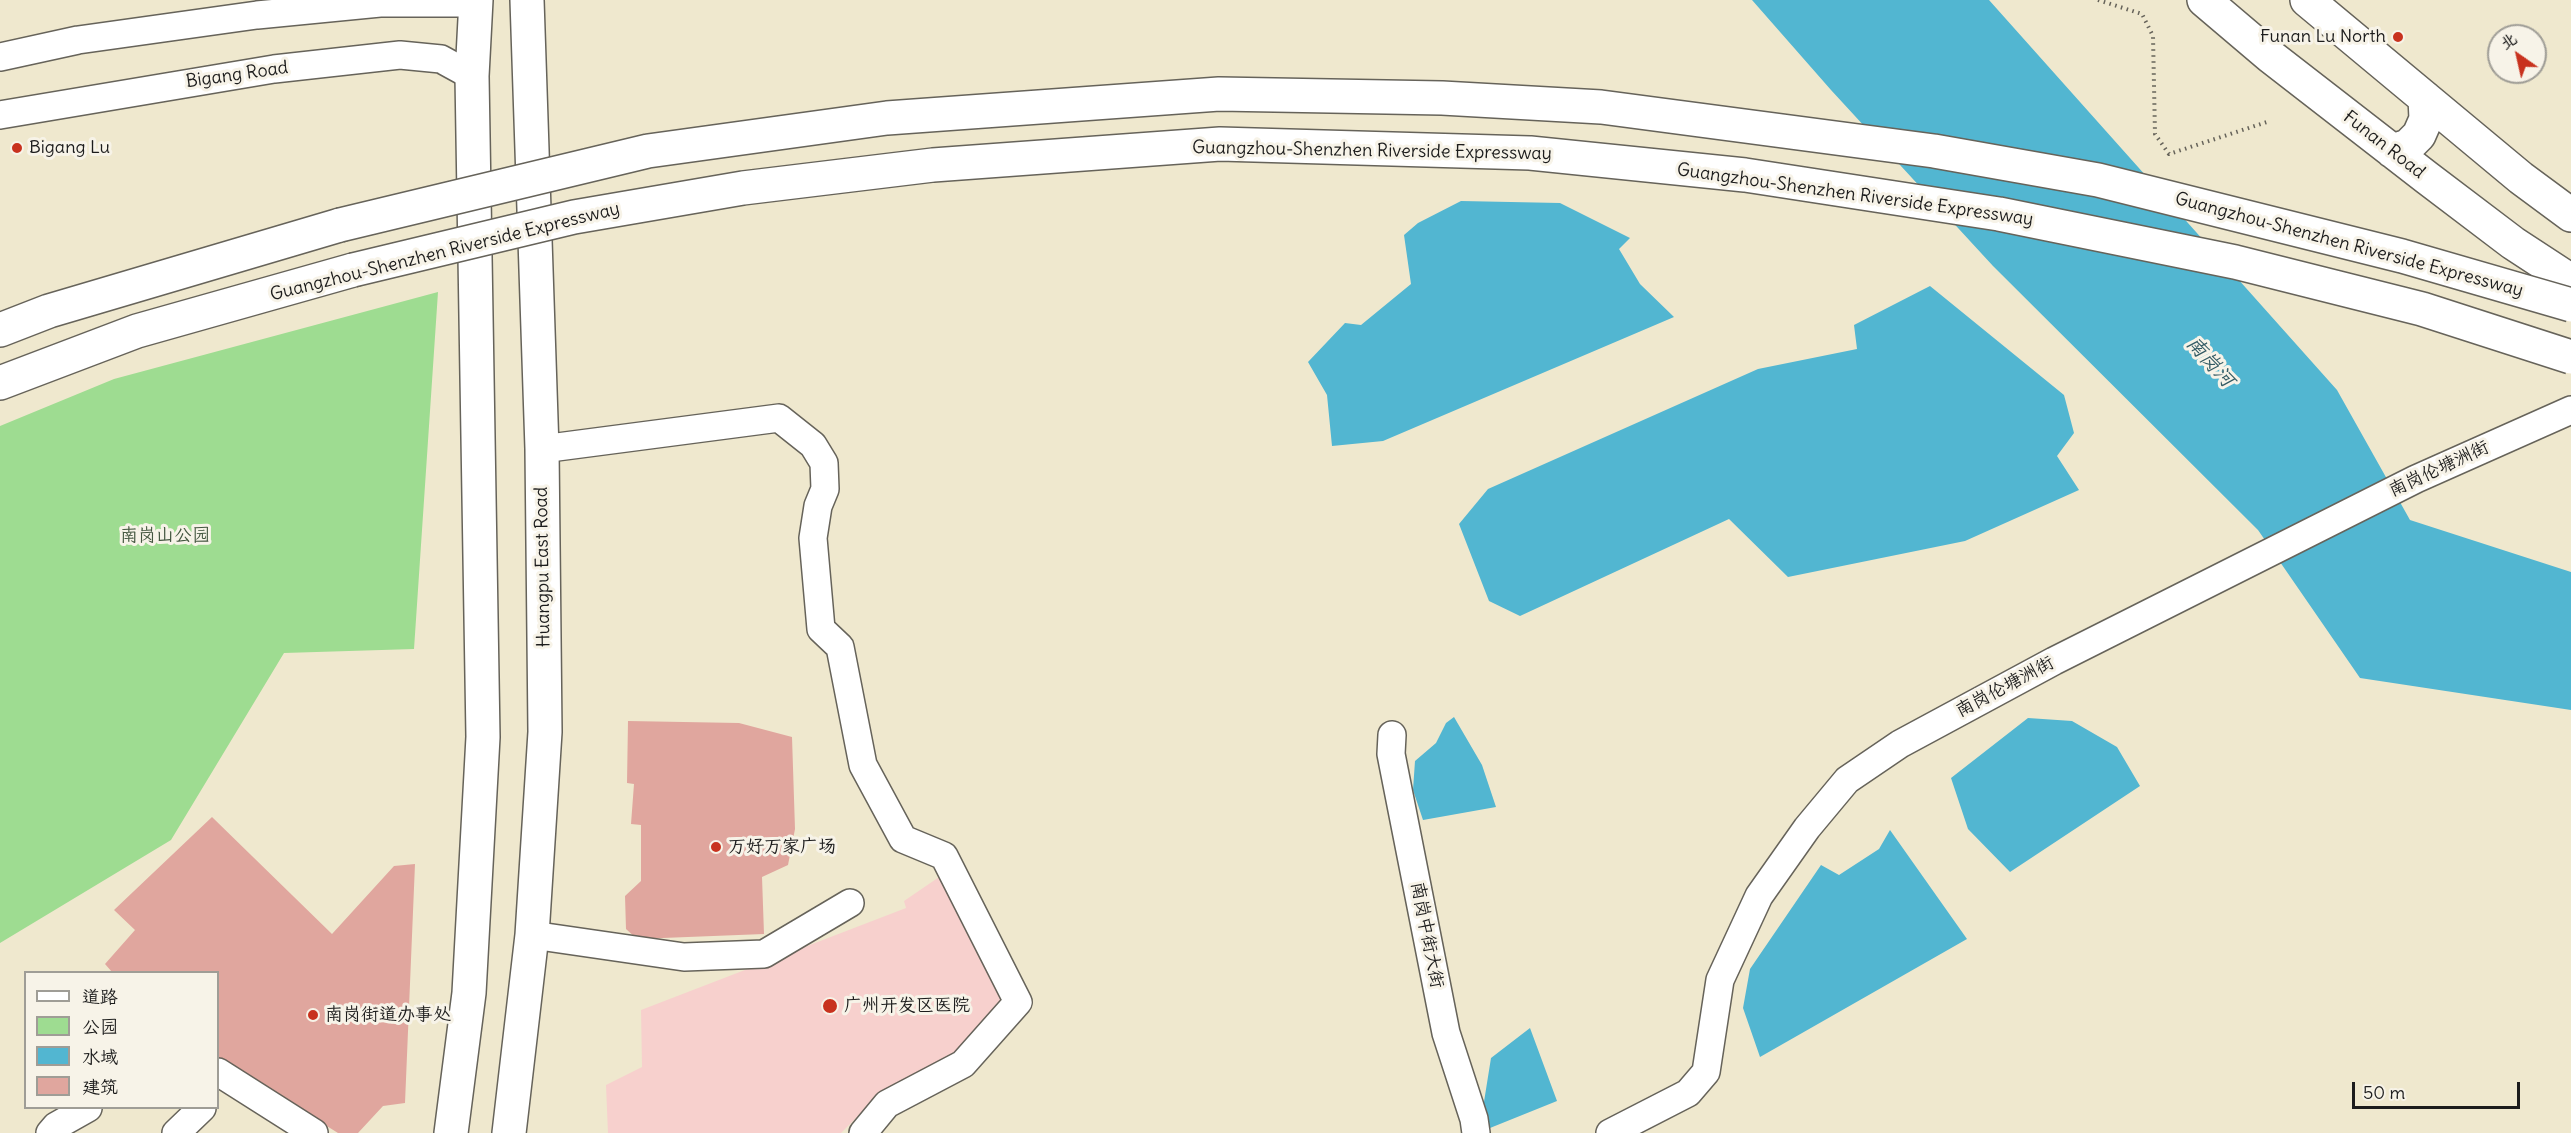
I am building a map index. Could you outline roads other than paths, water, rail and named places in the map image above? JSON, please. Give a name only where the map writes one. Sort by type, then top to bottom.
[{"type":"main road","name":"Huangpu East Road","points":[[509,1133],[532,935],[545,732],[542,450],[527,0]]},
{"type":"main road","name":"Funan Road","points":[[2204,0],[2270,56],[2392,151],[2513,243],[2571,281]]},
{"type":"main road","points":[[2307,0],[2571,215]]},
{"type":"main road","points":[[450,1133],[469,993],[483,737],[472,76],[476,2]]},
{"type":"main road","name":"Guangzhou-Shenzhen Riverside Expressway","points":[[0,330],[49,311],[340,225],[648,152],[887,118],[1219,94],[1442,98],[1601,107],[1934,151],[2098,180],[2402,256],[2571,305]]},
{"type":"main road","points":[[2392,151],[2408,146],[2419,135],[2426,119],[2425,98]]},
{"type":"main road","name":"Guangzhou-Shenzhen Riverside Expressway","points":[[0,383],[137,331],[353,270],[574,217],[743,188],[933,165],[1220,144],[1530,153],[1745,175],[1999,214],[2268,270],[2422,309],[2571,357]]},
{"type":"street","points":[[0,57],[78,40],[257,15],[380,3],[476,2]]},
{"type":"street","name":"Bigang Road","points":[[0,115],[274,69],[400,55],[441,59],[472,76]]},
{"type":"street","name":"南岗伦塘洲街","points":[[1610,1133],[1688,1093],[1706,1072],[1720,980],[1759,896],[1807,828],[1847,780],[1900,744],[2054,661],[2416,479],[2571,410]]},
{"type":"street","points":[[542,450],[779,418],[813,445],[824,463],[825,489],[818,506],[813,538],[821,629],[840,647],[863,765],[903,839],[944,856],[1018,1002],[963,1064],[887,1104],[863,1133]]},
{"type":"street","name":"南岗中街大街","points":[[1392,735],[1391,754],[1446,1033],[1476,1133]]},
{"type":"street","points":[[532,935],[684,957],[764,954],[850,903]]},
{"type":"street","points":[[222,1082],[314,1133]]},
{"type":"street","points":[[50,1133],[56,1126],[85,1109]]},
{"type":"street","points":[[176,1133],[200,1109]]},
{"type":"water","name":"南岗河","points":[[1752,0],[1989,0],[2337,390],[2410,520],[2571,572],[2571,710],[2360,678],[2258,530],[1993,266],[1831,90]]},
{"type":"water","points":[[1461,201],[1560,203],[1630,238],[1619,249],[1640,284],[1674,317],[1383,441],[1332,446],[1327,395],[1308,362],[1345,323],[1361,325],[1411,284],[1404,235],[1418,223]]},
{"type":"water","points":[[1930,286],[2064,395],[2074,433],[2057,456],[2079,490],[1965,541],[1788,577],[1729,519],[1520,616],[1489,601],[1459,524],[1488,489],[1758,369],[1857,349],[1854,325]]},
{"type":"water","points":[[1454,717],[1482,765],[1496,807],[1423,820],[1413,790],[1415,761],[1436,743],[1446,723]]},
{"type":"water","points":[[2028,718],[2072,721],[2117,747],[2140,786],[2010,872],[1968,829],[1951,778]]},
{"type":"water","points":[[1890,830],[1967,939],[1760,1057],[1743,1008],[1750,969],[1821,865],[1839,875],[1879,849]]},
{"type":"water","points":[[1530,1028],[1557,1101],[1490,1128],[1483,1108],[1491,1058]]},
{"type":"place","name":"Funan Lu North","points":[[2398,37]]},
{"type":"place","name":"Bigang Lu","points":[[17,148]]},
{"type":"place","name":"万好万家广场","points":[[716,847]]},
{"type":"place","name":"广州开发区医院","points":[[830,1006]]},
{"type":"place","name":"南岗街道办事处","points":[[313,1015]]},
{"type":"park label","name":"南岗山公园","points":[[165,536]]}]
